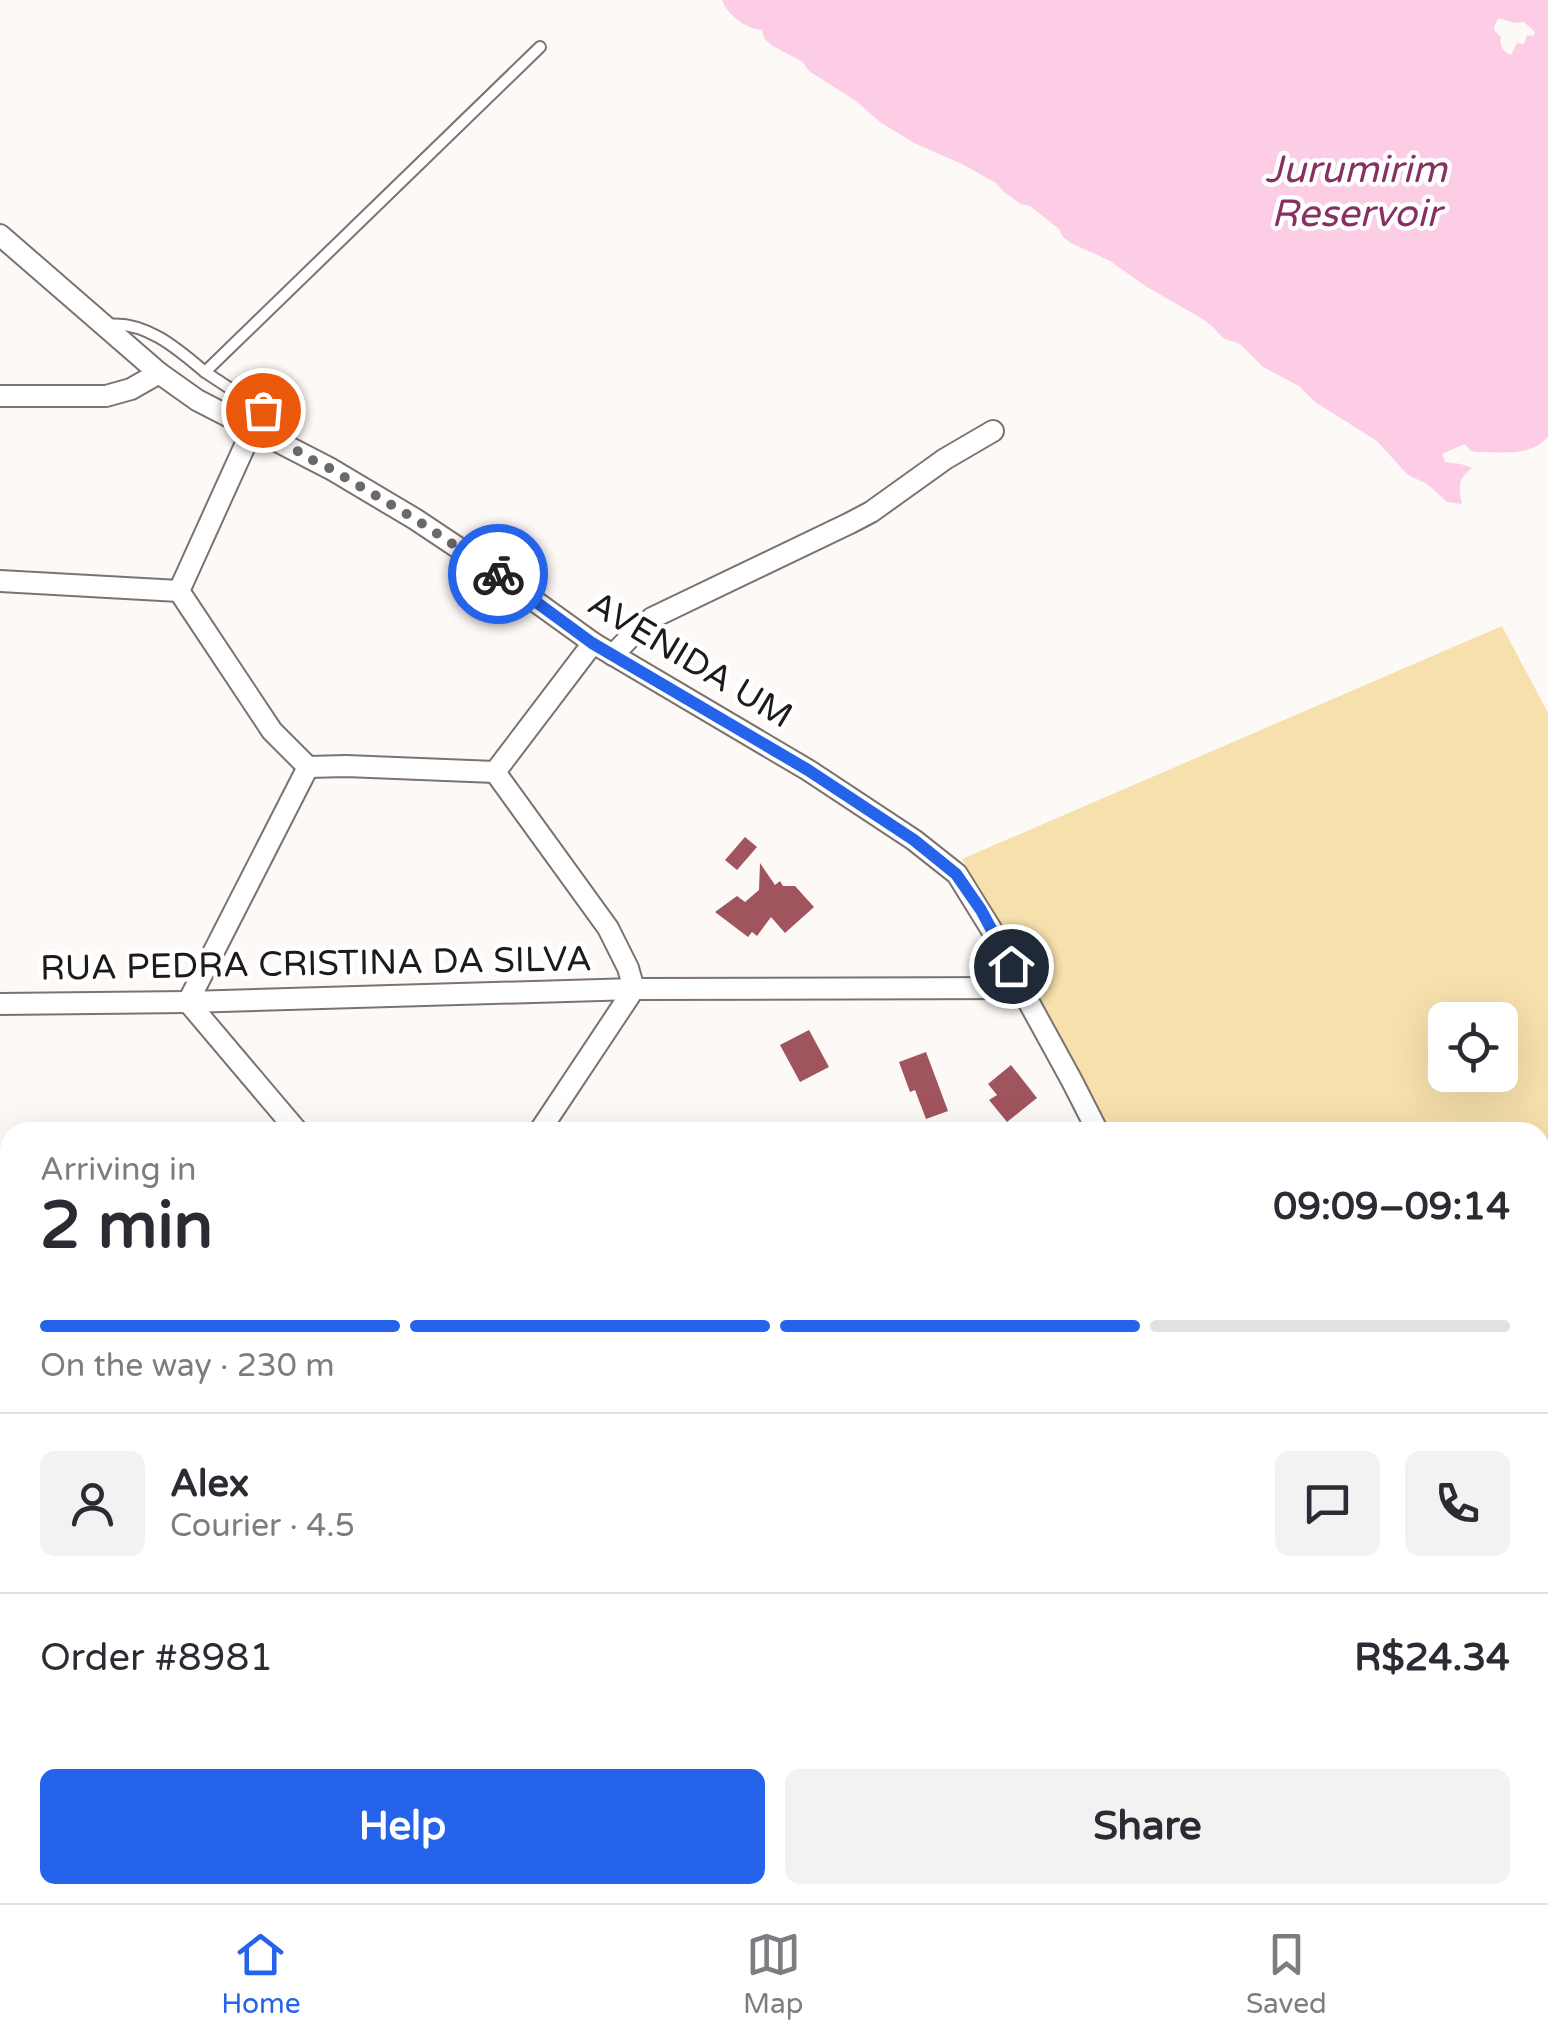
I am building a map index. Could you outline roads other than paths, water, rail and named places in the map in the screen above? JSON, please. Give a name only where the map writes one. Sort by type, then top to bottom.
[{"type":"street","name":"AVENIDA UM","points":[[0,235],[159,374],[197,400],[331,469],[415,519],[592,643],[808,770],[914,840],[956,874],[1001,945],[1093,1122]]},
{"type":"street","points":[[0,396],[106,396],[131,389],[159,374]]},
{"type":"street","points":[[180,591],[252,430]]},
{"type":"street","points":[[613,655],[652,618],[850,523],[993,431]]},
{"type":"street","points":[[0,581],[180,591]]},
{"type":"street","points":[[180,591],[272,731],[308,768],[495,772]]},
{"type":"street","points":[[495,772],[592,643]]},
{"type":"street","points":[[290,1122],[188,1002],[308,768]]},
{"type":"street","points":[[495,772],[608,928],[634,989],[546,1122]]},
{"type":"street","name":"RUA PEDRA CRISTINA DA SILVA","points":[[0,1004],[634,989],[1021,988]]},
{"type":"lane","points":[[205,372],[540,47]]},
{"type":"lane","points":[[102,325],[140,326],[263,410],[300,454]]},
{"type":"water","name":"Jurumirim Reservoir","points":[[722,0],[1548,0],[1548,437],[1533,448],[1516,452],[1471,451],[1465,444],[1442,454],[1445,462],[1472,468],[1460,483],[1462,504],[1447,502],[1427,484],[1408,475],[1377,441],[1315,402],[1299,386],[1263,367],[1240,344],[1223,338],[1201,318],[1110,261],[1071,243],[1059,229],[996,183],[880,122],[856,101],[809,71],[803,62],[771,45],[762,30],[738,20]],"holes":[[[1499,18],[1524,22],[1535,32],[1533,36],[1527,35],[1524,44],[1517,43],[1511,55],[1502,48],[1501,37],[1494,30]]]}]
